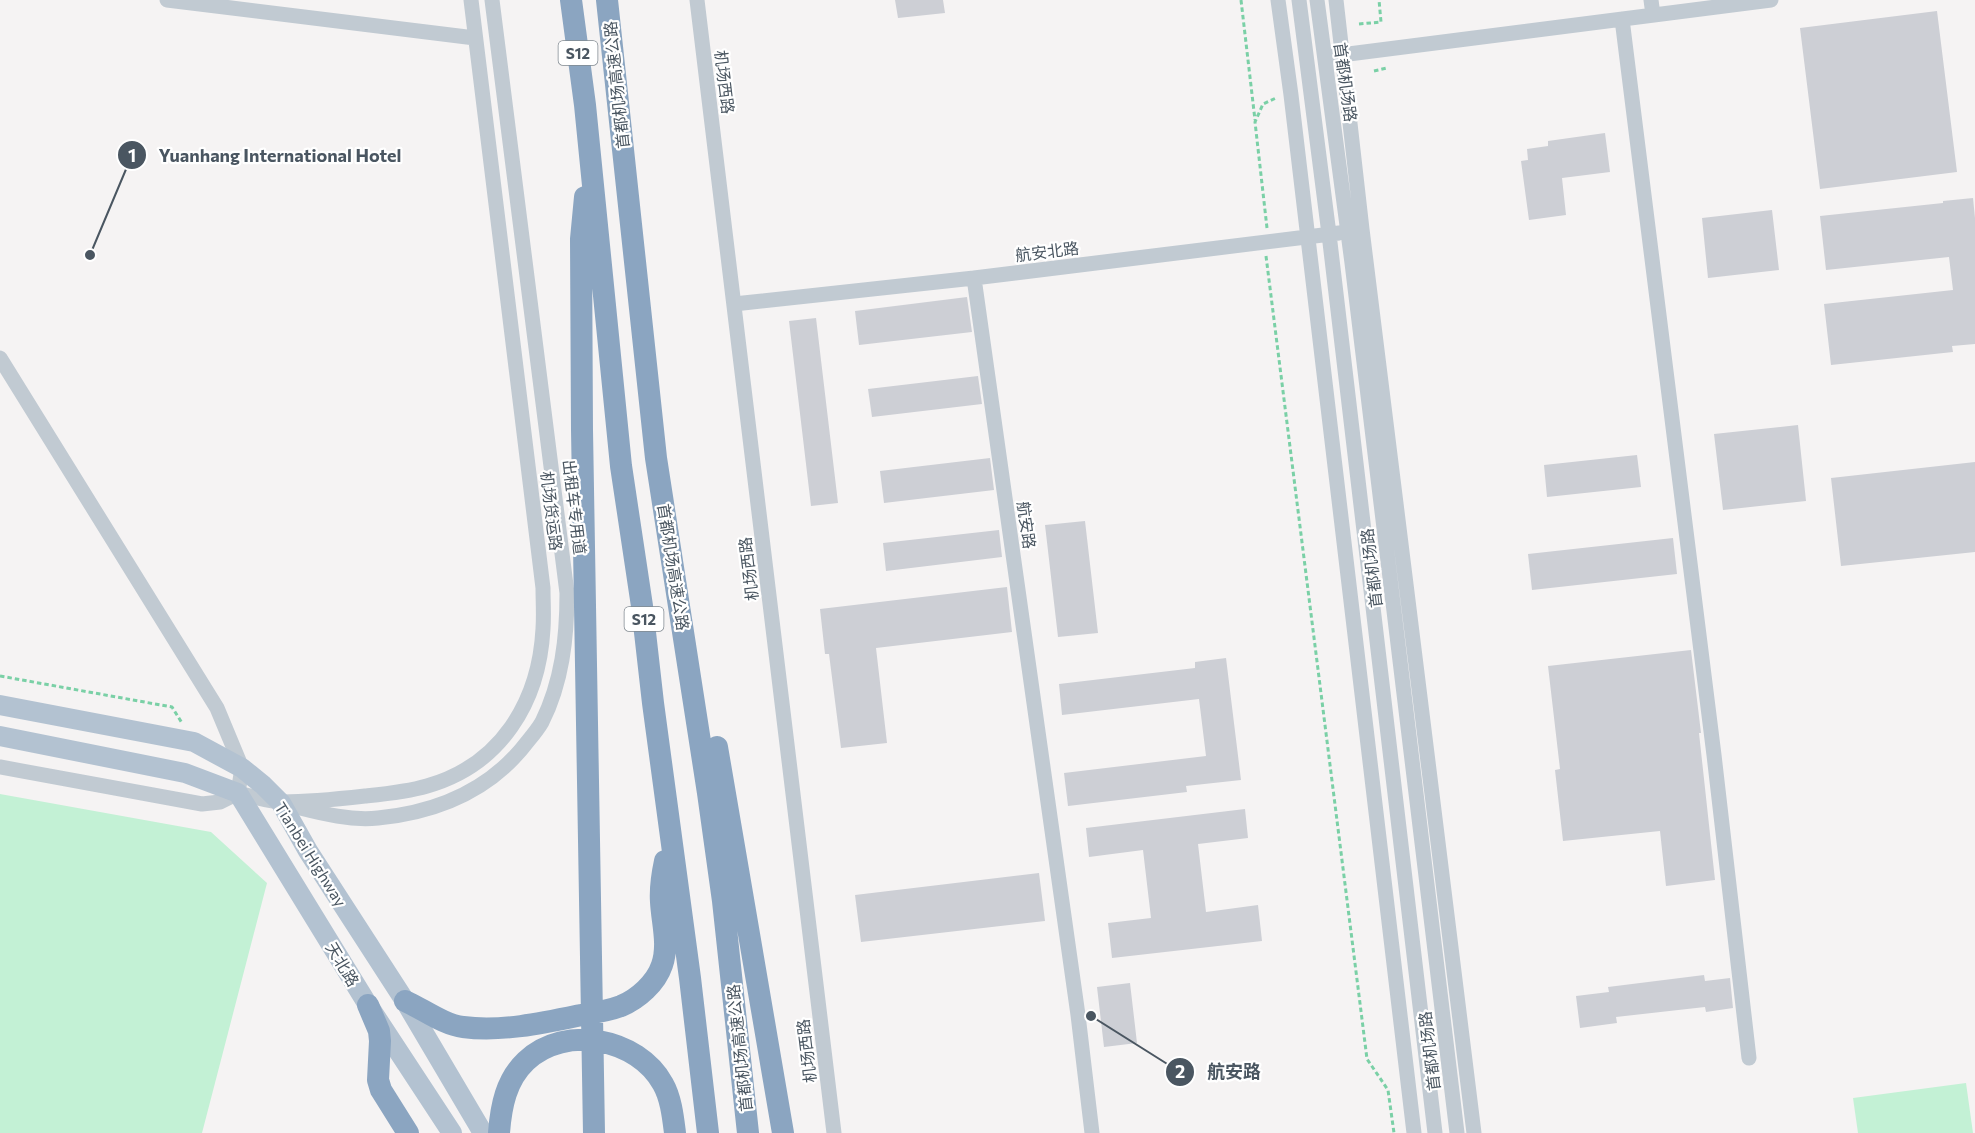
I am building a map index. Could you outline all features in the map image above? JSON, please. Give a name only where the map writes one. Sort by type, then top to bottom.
[{"type":"highway","name":"首都机场高速公路","points":[[571,0],[585,105],[616,420],[642,606],[652,703],[690,978],[708,1133]]},
{"type":"highway","name":"首都机场高速公路","points":[[607,0],[656,458],[723,901],[748,1133]]},
{"type":"highway","points":[[585,105],[586,175],[581,239],[594,1133]]},
{"type":"highway","points":[[656,458],[688,577],[783,1133]]},
{"type":"highway","points":[[405,1001],[453,1025],[486,1028],[541,1023],[606,1010],[632,1000],[655,980],[664,958],[665,939],[661,890],[669,835],[668,818]]},
{"type":"highway","points":[[368,1005],[379,1031],[378,1080],[381,1090],[408,1133]]},
{"type":"highway","points":[[499,1133],[503,1102],[507,1091],[516,1074],[527,1061],[553,1046],[564,1042],[579,1041],[608,1042],[636,1053],[647,1062],[664,1085],[671,1105],[675,1133]]},
{"type":"main road","name":"Tianbei Highway","points":[[0,705],[194,742],[242,768],[263,785],[281,802],[313,860],[405,1001],[483,1133]]},
{"type":"main road","points":[[0,736],[185,773],[238,794]]},
{"type":"main road","name":"天北路","points":[[238,794],[368,1005],[452,1133]]},
{"type":"street","points":[[167,0],[475,38]]},
{"type":"street","name":"机场货运路","points":[[238,794],[281,802],[389,793],[428,786],[460,773],[483,758],[501,741],[521,712],[533,686],[544,628],[543,588],[471,0]]},
{"type":"street","name":"出租车专用道","points":[[281,802],[327,815],[377,818],[443,804],[477,789],[505,769],[541,724],[556,687],[565,647],[567,593],[492,0]]},
{"type":"street","name":"机场西路","points":[[697,0],[834,1133]]},
{"type":"street","name":"首都机场路","points":[[1278,0],[1414,1133]]},
{"type":"street","name":"首都机场路","points":[[1299,0],[1329,234],[1435,1133]]},
{"type":"street","name":"首都机场路","points":[[1317,0],[1324,57],[1355,231],[1474,1133]]},
{"type":"street","name":"首都机场路","points":[[1336,0],[1355,231],[1456,1133]]},
{"type":"street","points":[[1286,63],[1622,19],[1652,8],[1770,0]]},
{"type":"street","points":[[1622,19],[1714,755],[1749,1058]]},
{"type":"street","name":"航安北路","points":[[734,304],[974,278],[1355,231]]},
{"type":"street","name":"航安路","points":[[974,278],[1078,1015],[1092,1133]]},
{"type":"street","points":[[0,358],[217,708],[242,768],[238,794],[220,802],[202,804],[0,767]]},
{"type":"path","points":[[1241,0],[1269,242],[1270,253],[1265,256],[1367,1059],[1388,1090],[1394,1133]]},
{"type":"path","points":[[1359,24],[1381,22],[1379,0]]},
{"type":"path","points":[[1374,71],[1387,68]]},
{"type":"path","points":[[1255,122],[1263,104],[1283,94]]},
{"type":"path","points":[[0,676],[172,707],[194,742]]},
{"type":"green space","points":[[0,794],[211,832],[267,883],[202,1133],[0,1133]]},
{"type":"green space","points":[[1966,1083],[1973,1133],[1858,1133],[1853,1098]]},
{"type":"building","points":[[895,0],[943,0],[945,13],[898,18]]},
{"type":"building","points":[[1937,11],[1957,172],[1820,189],[1800,28]]},
{"type":"building","points":[[1605,133],[1610,172],[1562,178],[1566,215],[1529,220],[1521,161],[1528,160],[1527,149],[1548,146],[1548,141]]},
{"type":"building","points":[[1973,198],[1975,344],[1952,346],[1953,352],[1831,365],[1824,304],[1953,290],[1949,257],[1826,270],[1820,216]]},
{"type":"building","points":[[1772,210],[1779,270],[1708,278],[1702,218]]},
{"type":"building","points":[[967,297],[972,332],[859,345],[855,311]]},
{"type":"building","points":[[816,318],[838,503],[811,506],[789,321]]},
{"type":"building","points":[[978,376],[982,404],[872,417],[868,389]]},
{"type":"building","points":[[1798,425],[1806,501],[1723,510],[1714,434]]},
{"type":"building","points":[[1637,455],[1641,487],[1547,497],[1544,465]]},
{"type":"building","points":[[990,458],[994,490],[884,503],[880,471]]},
{"type":"building","points":[[1975,462],[1975,552],[1841,566],[1831,478]]},
{"type":"building","points":[[1085,521],[1098,633],[1058,637],[1045,525]]},
{"type":"building","points":[[999,530],[1002,557],[886,571],[883,543]]},
{"type":"building","points":[[1673,538],[1677,574],[1532,590],[1528,554]]},
{"type":"building","points":[[1007,587],[1012,632],[876,648],[887,743],[841,748],[829,654],[825,654],[820,609]]},
{"type":"building","points":[[1691,650],[1715,880],[1666,886],[1660,831],[1563,841],[1555,770],[1560,769],[1548,666]]},
{"type":"building","points":[[1226,658],[1241,780],[1186,786],[1187,792],[1068,806],[1064,773],[1206,756],[1199,699],[1062,715],[1059,684],[1195,668],[1195,662]]},
{"type":"building","points":[[1245,809],[1248,838],[1198,844],[1206,912],[1258,905],[1262,941],[1112,958],[1108,923],[1151,918],[1143,850],[1089,857],[1086,828]]},
{"type":"building","points":[[1039,873],[1045,921],[861,942],[855,895]]},
{"type":"building","points":[[1704,975],[1705,981],[1730,978],[1733,1008],[1706,1012],[1705,1007],[1616,1017],[1617,1023],[1580,1028],[1576,996],[1609,992],[1608,987]]},
{"type":"building","points":[[1130,983],[1137,1043],[1104,1047],[1097,987]]},
{"type":"place","name":"Yuanhang International Hotel","points":[[90,255]]},
{"type":"place","name":"航安路","points":[[1091,1016]]}]
